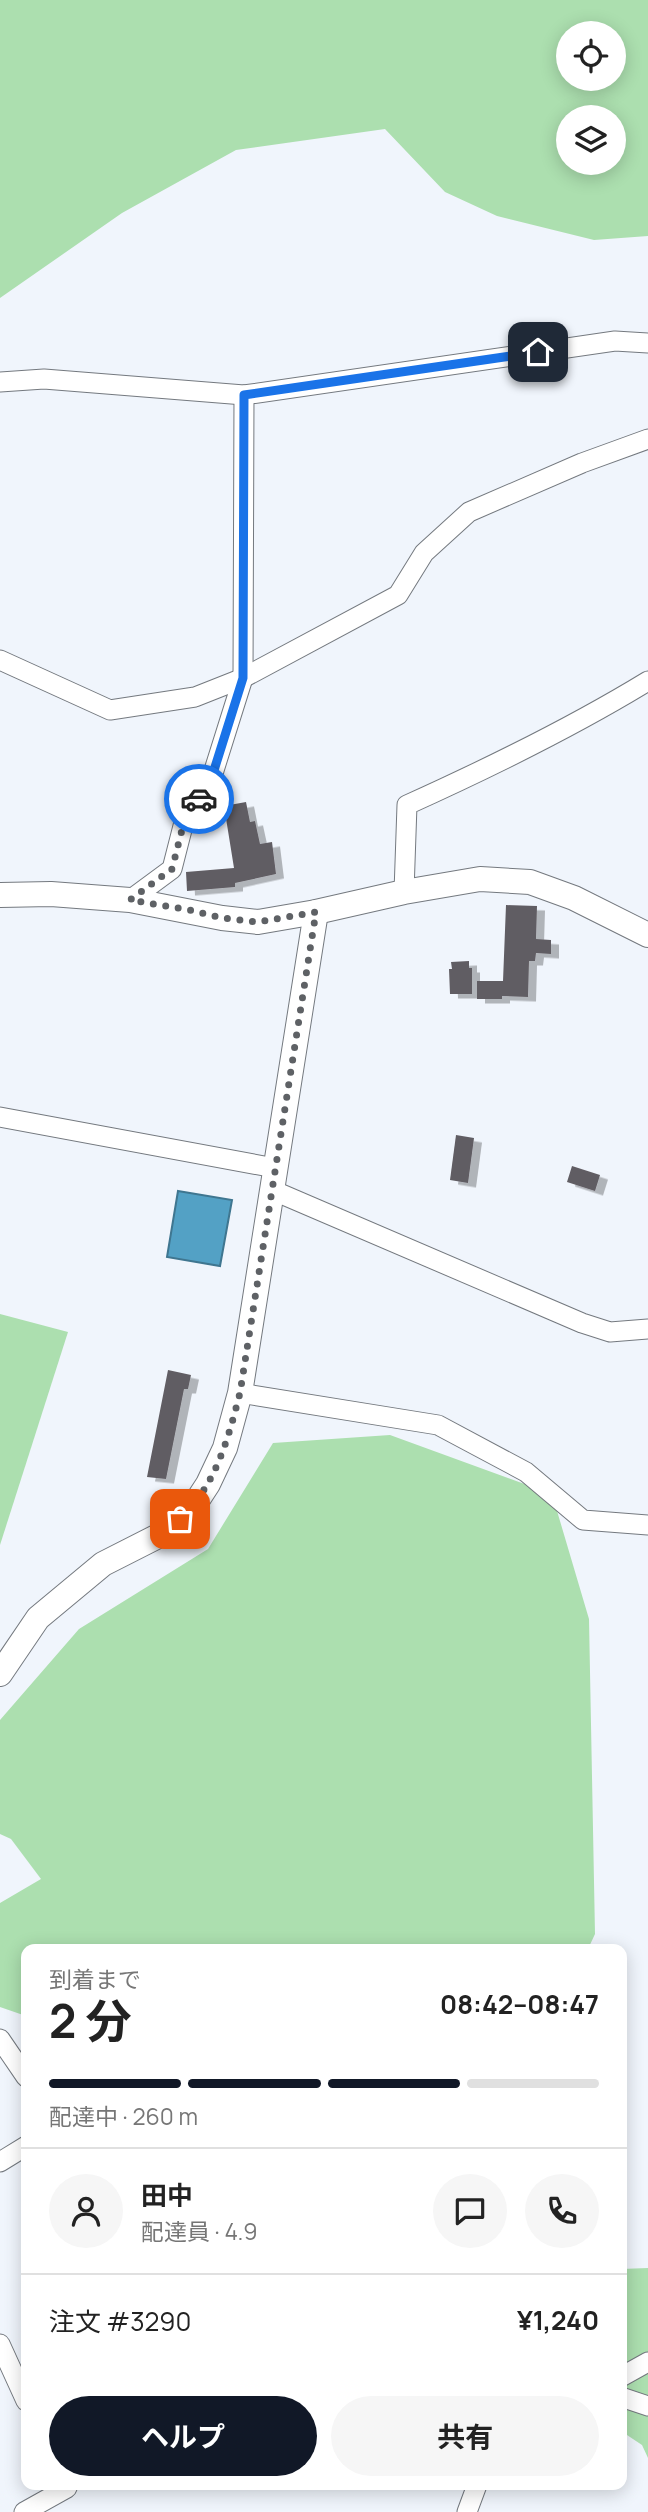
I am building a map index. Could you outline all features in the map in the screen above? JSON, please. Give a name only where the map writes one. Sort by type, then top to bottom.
[{"type":"street","points":[[0,382],[44,379],[244,395],[615,341],[648,343]]},
{"type":"street","points":[[130,900],[172,869],[184,822],[210,783],[243,678],[244,395]]},
{"type":"street","points":[[0,660],[110,710],[195,697],[243,678],[398,595],[424,553],[469,512],[582,463],[648,439]]},
{"type":"street","points":[[404,892],[407,805],[477,773],[648,681]]},
{"type":"street","points":[[0,895],[51,894],[130,900],[222,918],[258,922],[481,879],[530,882],[575,898],[648,935]]},
{"type":"street","points":[[0,1674],[38,1618],[103,1564],[168,1531],[193,1507],[208,1484],[225,1448],[240,1393],[316,912]]},
{"type":"street","points":[[0,1116],[274,1179],[582,1323],[610,1332],[648,1329]]},
{"type":"street","points":[[240,1393],[438,1425],[526,1472],[583,1520],[648,1525]]},
{"type":"street","points":[[0,2039],[21,2070]]},
{"type":"street","points":[[0,2162],[21,2149]]},
{"type":"street","points":[[0,2344],[21,2390]]},
{"type":"street","points":[[627,2374],[648,2362]]},
{"type":"street","points":[[627,2398],[648,2406]]},
{"type":"street","points":[[24,2512],[63,2490]]},
{"type":"street","points":[[467,2512],[475,2490]]},
{"type":"green space","points":[[0,0],[648,0],[648,236],[594,240],[497,216],[445,192],[385,129],[236,150],[122,213],[0,298]]},
{"type":"green space","points":[[0,1314],[68,1332],[0,1545]]},
{"type":"green space","points":[[390,1435],[552,1494],[589,1619],[595,1934],[590,1944],[21,1944],[21,2014],[0,2007],[0,1903],[41,1879],[11,1839],[0,1834],[0,1720],[79,1629],[208,1549],[273,1443]]},
{"type":"green space","points":[[648,2268],[648,2458],[642,2445],[627,2435],[627,2269]]},
{"type":"water","points":[[178,1191],[232,1200],[220,1266],[167,1257]]},
{"type":"building","points":[[246,802],[250,822],[255,821],[260,844],[272,842],[276,874],[235,883],[235,887],[187,891],[186,872],[234,868],[224,806]]},
{"type":"building","points":[[506,905],[537,906],[536,939],[551,940],[551,954],[536,953],[535,961],[529,961],[528,997],[477,999],[477,981],[503,981]]},
{"type":"building","points":[[469,961],[469,968],[472,968],[472,994],[450,994],[451,962]]},
{"type":"building","points":[[456,1135],[474,1138],[468,1183],[450,1180]]},
{"type":"building","points":[[572,1166],[600,1175],[595,1191],[567,1182]]},
{"type":"building","points":[[168,1370],[191,1375],[188,1389],[184,1389],[166,1479],[147,1477]]},
{"type":"way so far","points":[[180,1519],[193,1507],[208,1484],[225,1448],[240,1393],[316,912],[258,922],[222,918],[130,900],[172,869],[184,822],[199,799]]},
{"type":"route","points":[[199,799],[210,783],[243,678],[244,395],[538,352]]}]
